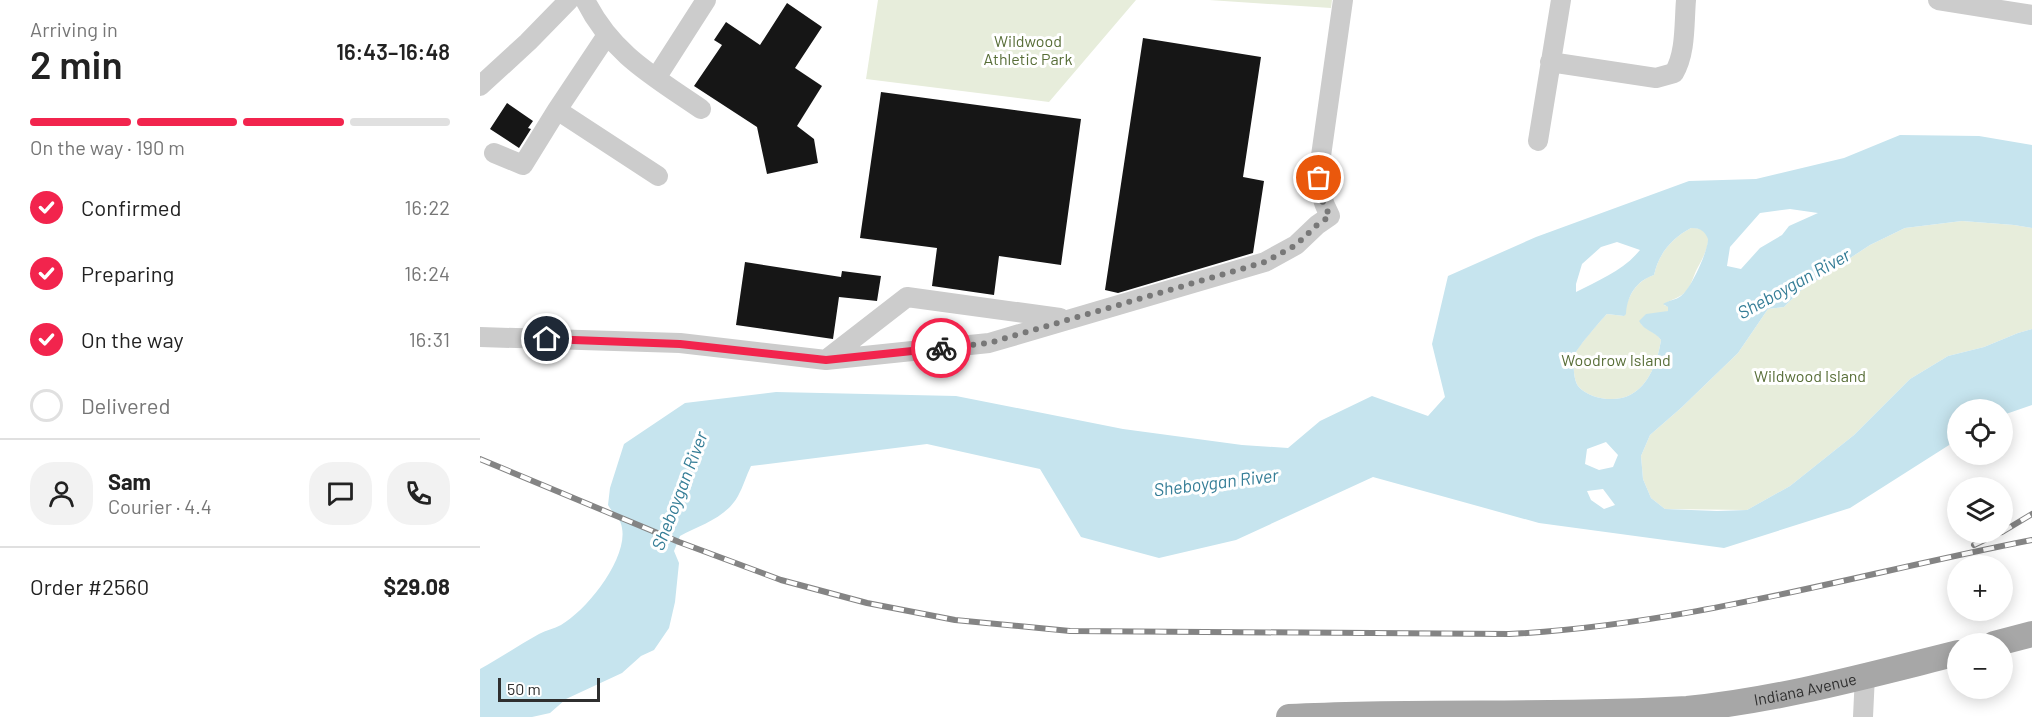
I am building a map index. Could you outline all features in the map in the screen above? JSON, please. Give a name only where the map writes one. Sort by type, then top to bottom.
[{"type":"main road","points":[[2013,639],[2032,634]]},
{"type":"main road","name":"Indiana Avenue","points":[[1288,717],[1687,713],[1785,694],[1947,656]]},
{"type":"street","points":[[480,86],[569,0]]},
{"type":"street","points":[[585,0],[607,35],[630,60],[701,109]]},
{"type":"street","points":[[656,78],[706,0]]},
{"type":"street","points":[[480,337],[680,344],[826,360],[989,343],[1265,262],[1296,245],[1330,216],[1320,191],[1319,170],[1343,0]]},
{"type":"street","points":[[1538,141],[1560,0]]},
{"type":"street","points":[[1551,62],[1656,78],[1674,73],[1681,54],[1686,0]]},
{"type":"street","points":[[1938,0],[2032,15]]},
{"type":"street","points":[[494,153],[524,165],[607,35]]},
{"type":"street","points":[[557,110],[658,176]]},
{"type":"street","points":[[826,360],[907,297],[1069,320]]},
{"type":"street","points":[[1863,717],[1865,675]]},
{"type":"green space","name":"Wildwood Athletic Park","points":[[878,0],[1136,0],[1049,102],[866,79]]},
{"type":"green space","points":[[1209,0],[1332,0],[1331,8]]},
{"type":"green space","name":"Wildwood Island","points":[[1962,221],[2032,228],[2032,329],[1984,347],[1948,356],[1910,379],[1854,435],[1790,486],[1747,510],[1665,509],[1651,498],[1643,479],[1641,456],[1650,435],[1738,353],[1768,309],[1784,307],[1800,291],[1870,245],[1905,228]]},
{"type":"green space","name":"Woodrow Island","points":[[1691,228],[1705,232],[1708,242],[1707,249],[1689,287],[1682,295],[1664,305],[1669,307],[1668,311],[1641,324],[1661,340],[1652,372],[1637,391],[1630,395],[1610,399],[1588,394],[1578,386],[1574,375],[1574,358],[1577,350],[1607,314],[1624,316],[1633,291],[1642,281],[1654,275],[1659,260],[1672,241]]},
{"type":"water","name":"Sheboygan River","points":[[1900,135],[1979,136],[2032,145],[2032,228],[1962,221],[1905,228],[1870,245],[1800,291],[1784,307],[1768,309],[1738,353],[1650,435],[1641,456],[1643,479],[1651,498],[1665,509],[1747,510],[1790,486],[1854,435],[1910,379],[1948,356],[1984,347],[2032,329],[2032,405],[2013,412],[2013,399],[1947,399],[1947,446],[1850,508],[1724,548],[1539,523],[1373,477],[1236,540],[1159,558],[1081,537],[1040,469],[927,444],[751,466],[738,496],[727,510],[680,536],[674,551],[679,563],[675,602],[669,628],[654,650],[641,656],[622,673],[566,699],[550,713],[532,717],[480,717],[480,669],[571,618],[603,583],[619,554],[622,540],[621,524],[608,505],[610,488],[624,444],[685,403],[776,392],[956,396],[1123,429],[1242,445],[1288,448],[1320,421],[1372,396],[1428,416],[1445,397],[1432,344],[1448,276],[1536,237],[1689,181],[1756,179],[1844,158]],"holes":[[[1790,209],[1818,213],[1789,226],[1782,235],[1760,248],[1741,269],[1727,266],[1730,247],[1760,213]],[[1691,228],[1702,230],[1708,239],[1705,252],[1689,286],[1679,297],[1663,304],[1668,307],[1668,311],[1646,314],[1639,321],[1661,340],[1652,372],[1637,391],[1630,395],[1610,399],[1588,394],[1576,383],[1575,354],[1607,314],[1624,316],[1626,314],[1628,301],[1637,285],[1654,275],[1663,253],[1672,241]],[[1617,242],[1640,250],[1618,269],[1576,292],[1582,264],[1601,247]],[[1606,442],[1618,455],[1613,467],[1599,470],[1585,464],[1587,449]],[[1603,489],[1615,505],[1604,509],[1591,500],[1587,491]]]},
{"type":"building","points":[[787,3],[822,27],[795,68],[822,86],[797,126],[814,139],[818,163],[767,174],[757,127],[694,86],[722,45],[714,40],[726,22],[760,45]]},
{"type":"building","points":[[1143,38],[1261,57],[1243,177],[1264,181],[1253,253],[1118,293],[1105,290]]},
{"type":"building","points":[[881,92],[1081,119],[1061,265],[999,256],[994,295],[932,286],[937,248],[860,238]]},
{"type":"building","points":[[507,103],[533,121],[528,128],[531,129],[519,148],[490,129]]},
{"type":"building","points":[[745,262],[841,277],[842,271],[881,276],[877,301],[839,297],[833,339],[736,325]]},
{"type":"railway","points":[[480,459],[679,542],[781,580],[867,603],[955,620],[1070,631],[1509,634],[1575,629],[1707,609],[2032,540]]},
{"type":"railway","points":[[2013,525],[2032,514]]},
{"type":"railway","points":[[1974,545],[1978,543]]},
{"type":"way so far","points":[[941,348],[989,343],[1265,262],[1296,245],[1330,216],[1323,203],[1319,178]]},
{"type":"route","points":[[547,339],[680,344],[826,360],[941,348]]}]
